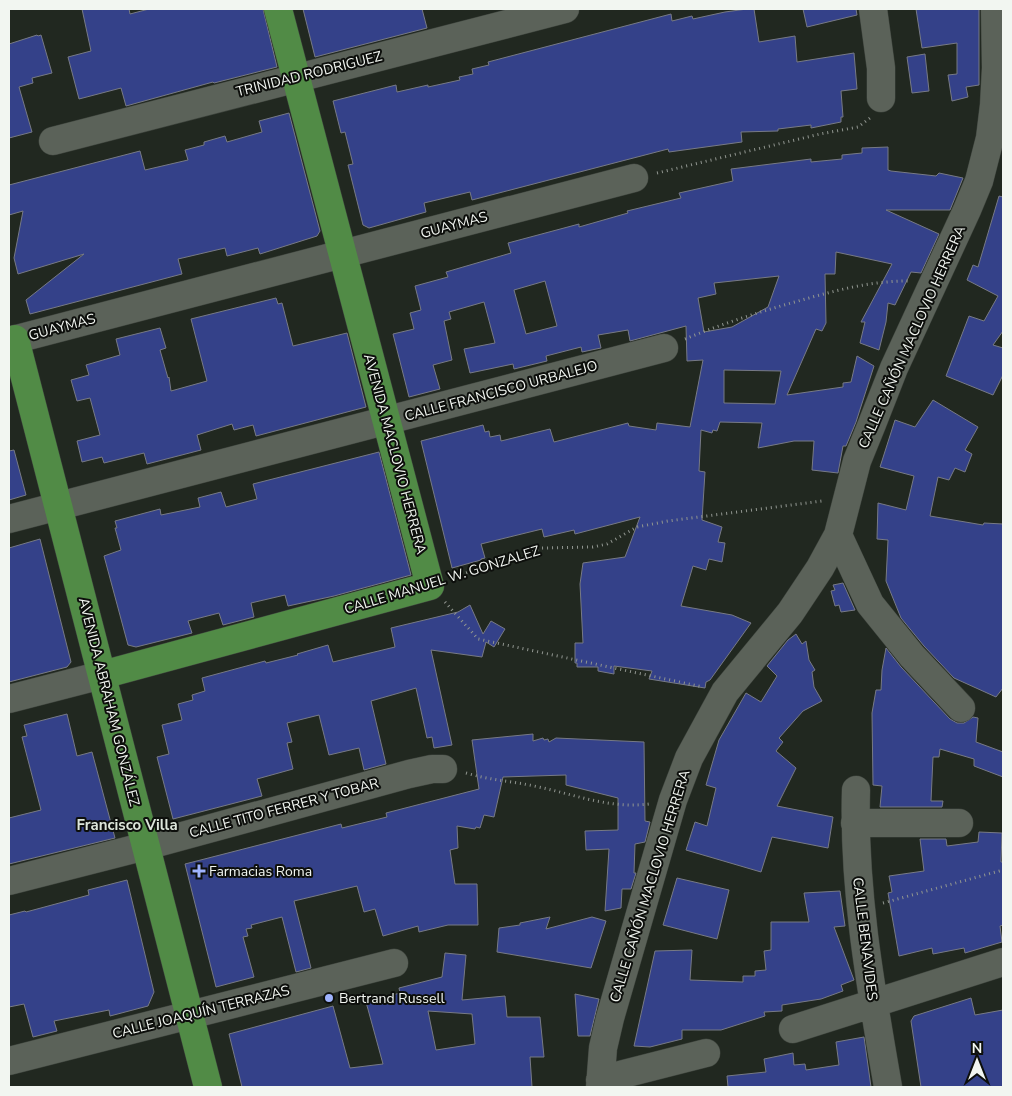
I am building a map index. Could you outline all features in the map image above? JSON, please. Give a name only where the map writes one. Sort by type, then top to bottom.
[{"type":"main road","name":"AVENIDA MACLOVIO HERRERA","points":[[278,9],[430,586]]},
{"type":"main road","name":"AVENIDA ABRAHAM GONZÁLEZ","points":[[11,333],[58,506],[208,1087]]},
{"type":"main road","name":"CALLE MANUEL W. GONZALEZ","points":[[102,676],[430,586]]},
{"type":"street","name":"TRINIDAD RODRIGUEZ","points":[[53,141],[565,9]]},
{"type":"street","points":[[873,9],[880,68],[881,98]]},
{"type":"street","name":"CALLE CAÑÓN MACLOVIO HERRERA","points":[[600,1084],[603,1048],[610,1018],[673,800],[688,758],[725,692],[790,613],[820,568],[838,535],[857,461],[894,368],[934,284],[979,181],[990,138],[994,105],[996,68],[995,9]]},
{"type":"street","name":"GUAYMAS","points":[[11,333],[344,254],[634,178]]},
{"type":"street","name":"CALLE FRANCISCO URBALEJO","points":[[9,518],[664,348]]},
{"type":"street","points":[[838,535],[870,604],[912,656],[961,708]]},
{"type":"street","name":"CALLE MANUEL W. GONZALEZ","points":[[9,699],[102,676]]},
{"type":"street","name":"CALLE TITO FERRER Y TOBAR","points":[[9,881],[146,846],[409,774],[443,768]]},
{"type":"street","name":"CALLE BENAVIDES","points":[[856,790],[855,823],[861,910],[873,1004],[888,1087]]},
{"type":"street","points":[[855,823],[959,823]]},
{"type":"street","points":[[793,1029],[1003,962]]},
{"type":"street","name":"CALLE JOAQUÍN TERRAZAS","points":[[9,1061],[394,963]]},
{"type":"street","points":[[600,1084],[706,1053]]},
{"type":"path","points":[[634,178],[858,126],[874,116],[881,98]]},
{"type":"path","points":[[664,348],[716,326],[852,286],[889,281],[912,281],[934,284]]},
{"type":"path","name":"CALLE MANUEL W. GONZALEZ","points":[[430,586],[542,548],[593,547],[607,544],[637,527],[668,521],[811,504],[849,493]]},
{"type":"path","points":[[430,586],[478,639],[725,692]]},
{"type":"path","points":[[443,768],[617,805],[673,800]]},
{"type":"path","points":[[861,910],[1003,870]]},
{"type":"building","points":[[82,9],[129,9],[130,14],[149,9],[263,9],[277,67],[126,106],[121,88],[79,99],[68,57],[91,51]]},
{"type":"building","points":[[303,9],[422,9],[427,28],[315,57]]},
{"type":"building","points":[[754,9],[759,42],[795,36],[797,62],[854,53],[857,89],[841,91],[843,117],[841,117],[841,122],[811,128],[811,125],[778,129],[778,131],[741,132],[742,142],[669,152],[668,149],[472,200],[470,192],[424,203],[426,212],[369,228],[363,225],[348,165],[353,164],[345,132],[341,133],[333,101],[396,85],[397,92],[460,80],[459,77],[473,74],[472,69],[489,65],[488,62],[671,14],[672,21],[692,16],[693,19]]},
{"type":"building","points":[[803,9],[856,9],[857,15],[807,27]]},
{"type":"building","points":[[916,9],[979,9],[979,85],[966,87],[968,97],[952,101],[948,75],[957,74],[957,43],[922,48]]},
{"type":"building","points":[[41,35],[52,73],[32,78],[33,83],[19,87],[32,132],[9,138],[9,44]]},
{"type":"building","points":[[925,54],[929,91],[912,93],[907,57]]},
{"type":"building","points":[[289,113],[320,231],[317,236],[260,254],[258,248],[227,256],[225,248],[178,259],[182,274],[30,314],[26,300],[84,254],[18,274],[14,258],[23,211],[9,215],[9,185],[140,151],[145,170],[188,160],[185,150],[204,145],[204,142],[225,136],[227,142],[262,132],[259,121]]},
{"type":"building","points":[[888,147],[888,170],[891,171],[936,176],[939,173],[963,178],[950,210],[886,210],[939,234],[921,273],[911,272],[895,305],[888,303],[886,322],[879,350],[860,343],[865,322],[861,322],[892,264],[836,252],[835,274],[825,274],[826,323],[822,331],[816,329],[787,395],[843,387],[843,383],[851,382],[857,356],[874,366],[856,422],[846,446],[843,446],[838,473],[812,470],[814,441],[794,441],[758,448],[762,423],[720,422],[717,431],[713,430],[712,433],[701,430],[699,471],[705,472],[702,520],[722,527],[718,542],[725,543],[722,562],[709,559],[706,570],[693,566],[681,606],[732,615],[751,623],[710,680],[706,682],[705,688],[649,679],[652,671],[614,666],[614,674],[598,671],[598,667],[577,667],[577,663],[575,663],[575,643],[583,643],[580,584],[583,563],[625,557],[640,517],[575,534],[574,530],[544,537],[542,529],[481,544],[485,558],[452,568],[421,441],[483,425],[485,432],[489,431],[490,437],[500,435],[501,441],[550,429],[554,442],[628,423],[629,426],[656,430],[657,423],[690,427],[703,360],[687,361],[686,326],[630,341],[628,330],[598,335],[601,348],[582,352],[581,347],[546,356],[547,361],[514,369],[513,364],[470,373],[464,349],[495,343],[484,302],[449,312],[451,319],[444,321],[452,360],[433,365],[440,389],[409,397],[393,334],[414,329],[410,313],[421,310],[415,286],[448,277],[446,272],[511,253],[508,243],[579,224],[579,227],[628,213],[627,211],[681,198],[679,193],[733,181],[731,169],[811,159],[811,162],[842,159],[842,155],[862,153],[862,148]],"holes":[[[779,276],[768,307],[732,327],[704,332],[698,298],[716,294],[714,283]],[[545,281],[557,326],[526,334],[514,290]],[[724,370],[781,371],[775,404],[724,403]]]},
{"type":"building","points":[[999,196],[1003,197],[1003,331],[993,345],[1003,348],[1003,375],[993,395],[946,376],[969,316],[984,321],[998,296],[967,280],[973,265],[978,267]]},
{"type":"building","points":[[276,298],[278,304],[282,303],[293,346],[347,333],[366,407],[256,436],[253,425],[234,430],[232,424],[197,435],[201,450],[147,464],[144,453],[104,463],[102,457],[82,462],[77,441],[100,435],[90,398],[77,401],[71,380],[89,375],[86,365],[120,355],[116,339],[160,328],[166,348],[160,350],[169,377],[171,391],[207,381],[191,319]]},
{"type":"building","points":[[933,400],[978,427],[965,450],[972,454],[965,472],[955,468],[949,480],[938,477],[930,516],[983,525],[984,523],[1003,524],[1003,688],[996,697],[954,678],[901,618],[886,581],[888,540],[877,539],[878,503],[906,510],[914,476],[880,467],[895,420],[915,427]]},
{"type":"building","points":[[14,450],[26,495],[9,500],[9,451]]},
{"type":"building","points":[[379,452],[411,575],[334,596],[288,606],[285,595],[251,603],[254,617],[223,625],[219,613],[188,621],[192,633],[136,647],[128,645],[104,556],[121,550],[115,521],[160,509],[161,515],[200,507],[198,498],[221,492],[226,507],[257,499],[253,484]]},
{"type":"building","points":[[40,539],[71,662],[67,667],[9,682],[9,548]]},
{"type":"building","points":[[843,583],[855,610],[841,612],[839,605],[835,606],[831,591],[835,590],[833,585]]},
{"type":"building","points":[[470,605],[483,634],[491,621],[505,629],[494,647],[486,642],[482,657],[431,650],[452,745],[434,748],[432,737],[427,738],[416,688],[371,701],[386,764],[364,770],[359,748],[329,755],[319,715],[287,723],[292,742],[287,743],[293,769],[257,779],[262,796],[173,819],[157,757],[169,754],[162,725],[182,720],[178,704],[193,700],[192,695],[205,691],[202,678],[265,661],[266,663],[298,655],[328,645],[333,662],[395,647],[391,628],[458,612]]},
{"type":"building","points":[[796,634],[802,644],[806,641],[809,660],[815,670],[812,672],[814,687],[822,701],[803,711],[779,738],[783,742],[776,751],[796,768],[777,806],[833,817],[828,848],[772,837],[761,872],[686,850],[695,822],[707,826],[716,788],[706,785],[719,740],[746,693],[761,702],[777,676],[767,666],[788,640]]},
{"type":"building","points":[[886,648],[901,667],[950,719],[957,723],[964,723],[973,717],[978,718],[976,742],[1003,752],[1003,777],[974,766],[974,759],[940,749],[939,757],[933,757],[931,801],[943,801],[942,807],[880,807],[882,786],[873,785],[872,713],[876,690],[881,690]]},
{"type":"building","points":[[67,714],[77,756],[92,752],[115,838],[9,864],[9,818],[41,810],[22,737],[27,736],[24,725]]},
{"type":"building","points":[[533,734],[533,741],[543,738],[544,740],[548,739],[549,742],[556,738],[644,742],[645,821],[650,822],[645,842],[635,844],[634,873],[636,873],[631,889],[622,889],[621,908],[605,911],[609,849],[586,850],[585,831],[618,830],[618,798],[566,785],[566,775],[503,777],[494,817],[484,815],[480,828],[457,826],[458,848],[450,850],[455,884],[477,884],[478,925],[448,925],[419,932],[418,926],[383,936],[375,909],[364,912],[357,886],[294,901],[311,968],[296,972],[282,917],[251,925],[252,928],[246,929],[248,936],[243,937],[254,977],[216,987],[185,864],[341,824],[342,828],[387,817],[386,813],[479,789],[472,740]]},
{"type":"building","points":[[979,832],[1002,833],[1003,925],[1000,926],[1002,942],[965,953],[964,948],[933,954],[932,948],[899,956],[888,893],[892,892],[889,876],[924,871],[920,839],[946,839],[947,846],[978,842]]},
{"type":"building","points":[[677,878],[729,890],[717,939],[663,925]]},
{"type":"building","points":[[127,880],[154,992],[148,1006],[110,1016],[109,1010],[54,1021],[57,1031],[33,1037],[24,1004],[9,1007],[9,915],[89,895],[88,890]]},
{"type":"building","points":[[840,891],[845,926],[834,927],[854,980],[841,985],[843,991],[821,999],[782,1005],[782,1011],[764,1012],[765,1016],[721,1030],[682,1030],[682,1039],[650,1047],[634,1046],[655,951],[692,950],[690,980],[743,982],[743,976],[755,976],[755,971],[766,970],[764,951],[771,950],[771,922],[809,922],[804,893]]},
{"type":"building","points":[[550,917],[546,929],[592,917],[606,921],[591,968],[497,952],[499,928]]},
{"type":"building","points":[[445,953],[466,955],[462,1000],[505,996],[507,1017],[540,1017],[544,1057],[530,1057],[532,1087],[242,1087],[229,1034],[333,1006],[350,1068],[383,1064],[366,1002],[400,993],[399,988],[442,977]],"holes":[[[428,1011],[472,1014],[475,1044],[436,1050]]]},
{"type":"building","points":[[575,994],[599,999],[590,1036],[578,1036]]},
{"type":"building","points":[[971,998],[975,1015],[1003,1010],[1003,1087],[921,1087],[911,1021],[914,1016]]},
{"type":"building","points":[[864,1037],[871,1087],[728,1087],[727,1076],[766,1072],[764,1059],[793,1053],[794,1065],[805,1064],[806,1070],[839,1065],[836,1042]]},
{"type":"place","name":"Farmacias Roma","points":[[199,871]]},
{"type":"place","name":"Bertrand Russell","points":[[329,998]]},
{"type":"district","name":"Francisco Villa","points":[[127,825]]}]
